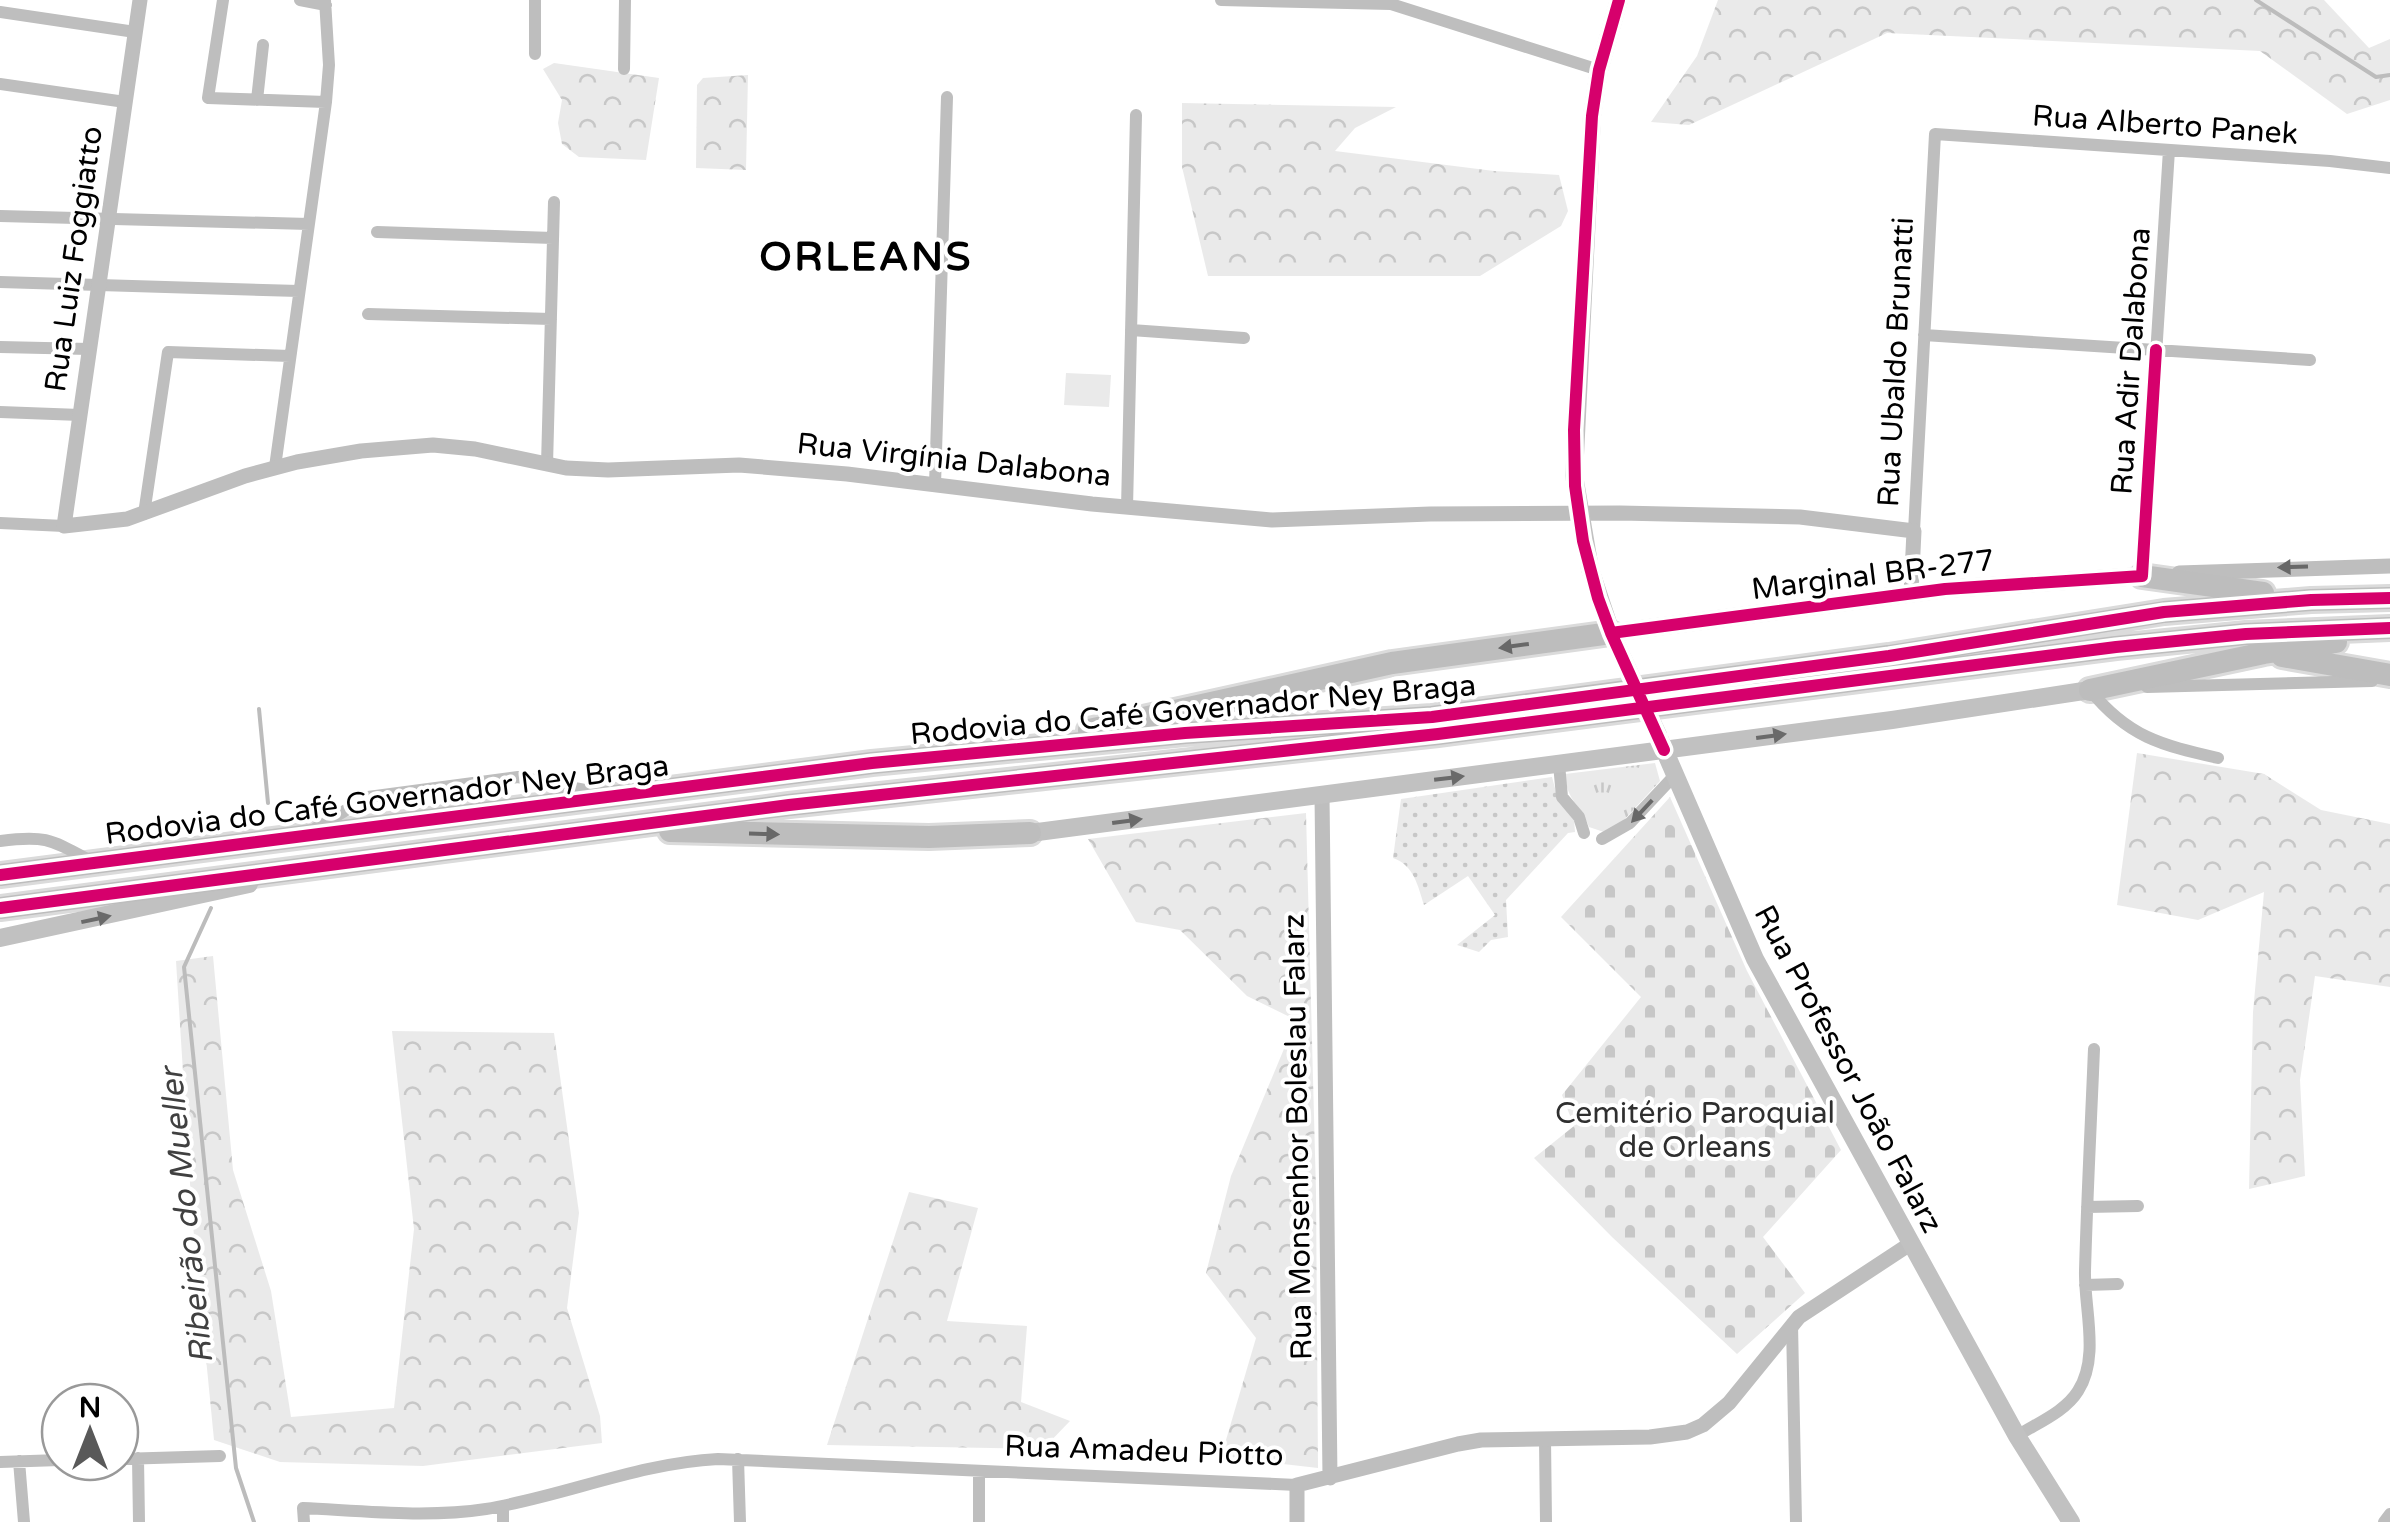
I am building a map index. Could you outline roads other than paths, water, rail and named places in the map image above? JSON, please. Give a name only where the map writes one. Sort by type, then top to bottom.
[{"type":"highway","points":[[2142,576],[2311,600]]},
{"type":"highway","name":"Rodovia do Café Governador Ney Braga","points":[[0,875],[814,770],[1210,731],[1432,717],[1852,661],[2164,612],[2390,598]]},
{"type":"highway","name":"Rodovia do Café Governador Ney Braga","points":[[0,908],[596,829],[1438,734],[2168,642],[2323,629],[2390,628]]},
{"type":"highway","points":[[2090,690],[2264,653],[2390,637]]},
{"type":"highway","points":[[998,750],[1392,663],[1614,640]]},
{"type":"highway","points":[[2264,653],[2390,678]]},
{"type":"highway","points":[[596,829],[929,837],[1030,833]]},
{"type":"main road","name":"Rua Professor João Falarz","points":[[1619,0],[1599,70],[1592,116],[1575,416],[1574,476],[1590,569],[1614,640],[1744,938],[2017,1436],[2071,1522]]},
{"type":"main road","name":"Marginal BR-277","points":[[1614,640],[1910,594],[2020,582],[2142,576]]},
{"type":"main road","points":[[1030,833],[1559,764],[1661,743],[2090,690]]},
{"type":"main road","points":[[0,938],[331,865]]},
{"type":"street","name":"Rua Luiz Foggiatto","points":[[64,526],[140,0]]},
{"type":"street","points":[[224,0],[208,98],[326,102]]},
{"type":"street","points":[[274,468],[326,102],[329,54],[325,3],[300,0]]},
{"type":"street","points":[[535,0],[535,54]]},
{"type":"street","points":[[624,69],[625,0]]},
{"type":"street","points":[[1221,0],[1392,2],[1599,70]]},
{"type":"street","points":[[0,12],[135,32]]},
{"type":"street","points":[[258,100],[263,45]]},
{"type":"street","points":[[0,84],[125,102]]},
{"type":"street","points":[[935,485],[947,96]]},
{"type":"street","points":[[1127,508],[1136,115]]},
{"type":"street","name":"Rua Alberto Panek","points":[[1936,134],[2390,168]]},
{"type":"street","name":"Rua Ubaldo Brunatti","points":[[1910,594],[1936,134]]},
{"type":"street","name":"Rua Adir Dalabona","points":[[2142,576],[2170,150]]},
{"type":"street","points":[[547,465],[554,202]]},
{"type":"street","points":[[0,216],[309,224]]},
{"type":"street","points":[[378,232],[553,238]]},
{"type":"street","points":[[0,282],[299,291]]},
{"type":"street","points":[[368,314],[551,319]]},
{"type":"street","points":[[1131,330],[1244,338]]},
{"type":"street","points":[[1924,336],[2310,360]]},
{"type":"street","points":[[0,347],[89,350]]},
{"type":"street","points":[[144,514],[168,352],[290,356]]},
{"type":"street","points":[[0,412],[80,415]]},
{"type":"street","name":"Rua Virgínia Dalabona","points":[[0,523],[64,526],[114,522],[274,468],[361,452],[433,446],[475,449],[590,470],[740,465],[1127,508],[1284,520],[1578,513],[1800,517],[1914,531]]},
{"type":"street","name":"Marginal BR-277","points":[[2142,576],[2390,566]]},
{"type":"street","points":[[2090,690],[2390,678]]},
{"type":"street","points":[[2090,690],[2106,710],[2134,732],[2218,758]]},
{"type":"street","points":[[1559,764],[1562,797],[1580,817],[1584,833]]},
{"type":"street","points":[[1602,839],[1630,823],[1675,775]]},
{"type":"street","name":"Rua Monsenhor Boleslau Falarz","points":[[1322,794],[1330,1478]]},
{"type":"street","points":[[0,841],[51,839],[96,863]]},
{"type":"street","points":[[2017,1436],[2069,1402],[2086,1372],[2089,1336],[2085,1285],[2094,1049]]},
{"type":"street","points":[[2087,1208],[2138,1206]]},
{"type":"street","name":"Rua Amadeu Piotto","points":[[303,1515],[400,1517],[503,1506],[697,1460],[1296,1485],[1468,1441],[1650,1438],[1688,1432],[1729,1404],[1792,1324],[1807,1311],[1910,1244]]},
{"type":"street","points":[[2085,1285],[2118,1284]]},
{"type":"street","points":[[1792,1324],[1796,1522]]},
{"type":"street","points":[[1545,1439],[1546,1522]]},
{"type":"street","points":[[140,1458],[220,1456]]},
{"type":"street","points":[[738,1459],[740,1522]]},
{"type":"street","points":[[0,1462],[40,1460]]},
{"type":"street","points":[[19,1461],[24,1522]]},
{"type":"street","points":[[978,1472],[980,1522]]},
{"type":"street","points":[[138,1482],[139,1522]]},
{"type":"street","points":[[1296,1485],[1297,1522]]},
{"type":"street","points":[[503,1506],[504,1522]]},
{"type":"street","points":[[2384,1522],[2390,1514]]},
{"type":"waterway","points":[[2256,0],[2376,77],[2390,75]]},
{"type":"waterway","name":"Ribeirão do Mueller","points":[[259,709],[268,803]]},
{"type":"waterway","name":"Ribeirão do Mueller","points":[[211,908],[184,967],[236,1468],[254,1522]]},
{"type":"district","name":"ORLEANS","points":[[866,257]]},
{"type":"park label","name":"Cemitério Paroquial de Orleans","points":[[1695,1130]]}]
